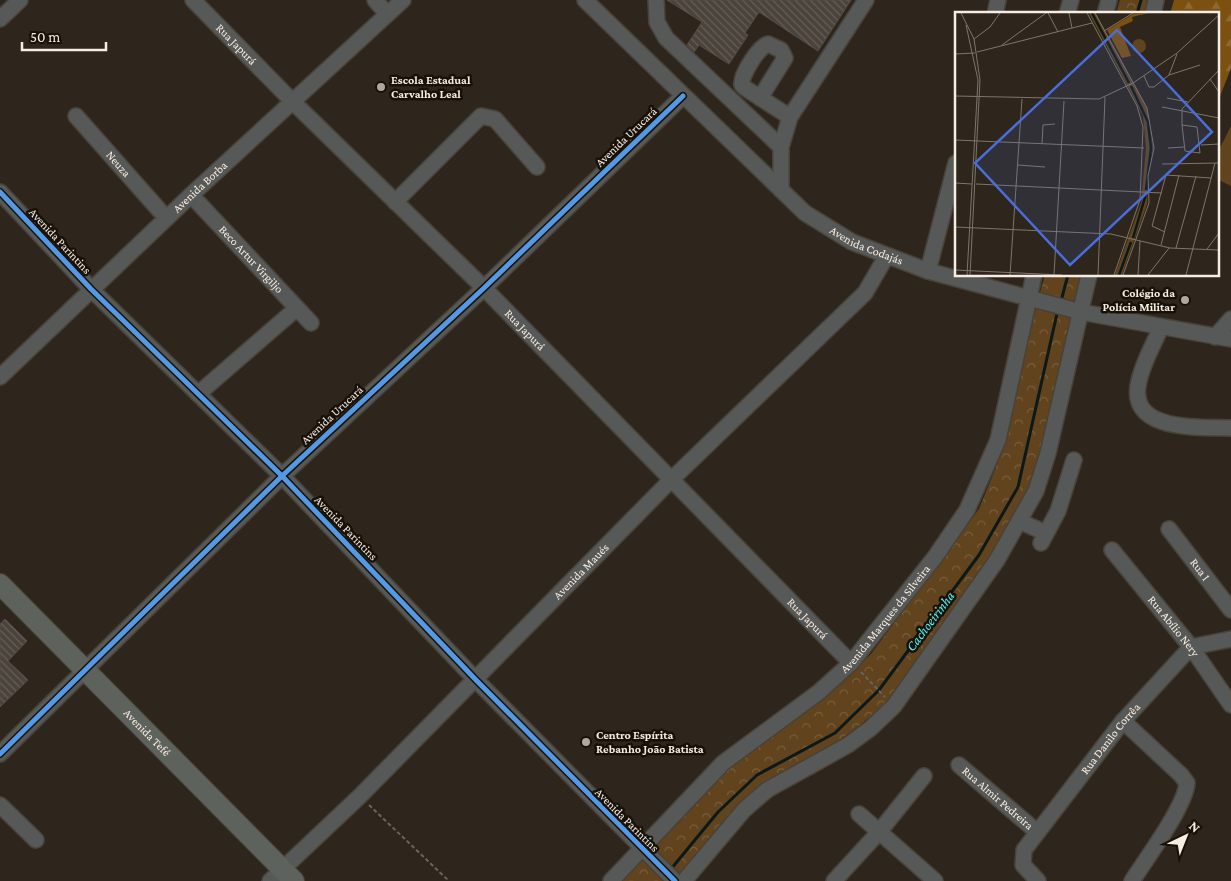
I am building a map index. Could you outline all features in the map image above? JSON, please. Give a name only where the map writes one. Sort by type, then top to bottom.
[{"type":"main road","name":"Avenida Tefé","points":[[0,584],[86,671],[282,877]]},
{"type":"street","points":[[0,19],[20,0]]},
{"type":"street","name":"Rua Japurá","points":[[193,0],[289,98],[484,288],[856,667]]},
{"type":"street","name":"Avenida Borba","points":[[0,376],[160,211],[403,0]]},
{"type":"street","points":[[656,0],[657,22],[666,38],[781,147]]},
{"type":"street","points":[[781,190],[781,147],[790,117],[866,0]]},
{"type":"street","name":"Avenida Codajás","points":[[586,1],[682,96],[806,213],[852,242],[886,257],[928,271],[1076,311],[1231,339]]},
{"type":"street","name":"Avenida Borba","points":[[0,364],[191,195],[383,3]]},
{"type":"street","name":"Avenida Urucará","points":[[0,754],[282,476],[484,288],[682,96]]},
{"type":"street","points":[[760,98],[790,117]]},
{"type":"street","name":"Neuza","points":[[76,116],[160,211]]},
{"type":"street","points":[[395,202],[481,116],[489,116],[495,119],[537,167]]},
{"type":"street","points":[[928,271],[955,167]]},
{"type":"street","name":"Avenida Parintins","points":[[0,192],[88,286],[282,476],[476,680],[674,881]]},
{"type":"street","name":"Beco Artur Virgiljo","points":[[191,195],[311,323]]},
{"type":"street","name":"Avenida Maués","points":[[282,877],[671,480],[865,293],[886,257]]},
{"type":"street","name":"Avenida Marques da Silveira","points":[[611,881],[644,851],[723,764],[819,692],[856,667],[935,557],[967,510],[998,440],[1034,299],[1034,276]]},
{"type":"street","points":[[684,881],[744,810],[767,790],[848,745],[871,728],[894,706],[981,585],[1036,490],[1048,453],[1076,311],[1089,276]]},
{"type":"street","points":[[198,394],[297,308]]},
{"type":"street","points":[[1215,337],[1231,319]]},
{"type":"street","points":[[1161,327],[1138,381],[1137,400],[1144,413],[1161,423],[1231,428]]},
{"type":"street","points":[[1019,520],[1044,538],[1058,511],[1074,460]]},
{"type":"street","name":"Rua I","points":[[1169,529],[1231,610]]},
{"type":"street","name":"Rua Abílio Nery","points":[[1112,550],[1191,647],[1231,705]]},
{"type":"street","points":[[1191,647],[1231,639]]},
{"type":"street","name":"Rua Danilo Corrêa","points":[[1032,876],[1023,865],[1024,850],[1036,832],[1123,721],[1191,647]]},
{"type":"street","points":[[1123,721],[1187,783],[1186,792],[1179,806],[1132,881]]},
{"type":"street","name":"Rua Almir Pedreira","points":[[959,765],[1036,832]]},
{"type":"street","points":[[834,881],[879,832],[924,776]]},
{"type":"street","points":[[0,804],[36,840]]},
{"type":"street","points":[[859,814],[935,881]]},
{"type":"path","points":[[856,667],[887,698]]},
{"type":"path","points":[[360,796],[449,881]]},
{"type":"green space","points":[[1120,0],[1159,0],[1156,12],[1117,12]]},
{"type":"green space","points":[[1174,0],[1231,0],[1231,68],[1218,101],[1218,12],[1171,12]]},
{"type":"green space","points":[[1231,126],[1231,186],[1218,180],[1218,152]]},
{"type":"green space","points":[[1045,276],[1082,276],[1034,488],[987,567],[890,700],[860,725],[719,829],[673,881],[615,881],[699,790],[760,740],[822,700],[871,654],[979,509],[996,467],[1008,427]]},
{"type":"building","points":[[667,0],[851,0],[818,51],[759,12],[745,33],[748,35],[729,64],[699,45],[694,52],[687,45],[702,22]]},
{"type":"building","points":[[5,619],[27,641],[8,661],[28,680],[0,707],[0,624]]},
{"type":"waterway","name":"Cachoeirinha","points":[[1138,12],[1141,0]]},
{"type":"waterway","name":"Cachoeirinha","points":[[1061,301],[1068,276]]},
{"type":"waterway","name":"Cachoeirinha","points":[[671,869],[718,812],[757,775],[835,733],[879,690],[979,555],[1018,487],[1058,309]]},
{"type":"cycle path","points":[[0,754],[282,476],[484,288],[683,96]]},
{"type":"cycle path","points":[[0,192],[91,289],[282,476],[476,680],[675,881]]},
{"type":"place","name":"Escola Estadual Carvalho Leal","points":[[381,87]]},
{"type":"place","name":"Colégio da Polícia Militar","points":[[1185,300]]},
{"type":"place","name":"Centro Espírita Rebanho João Batista","points":[[586,742]]}]
